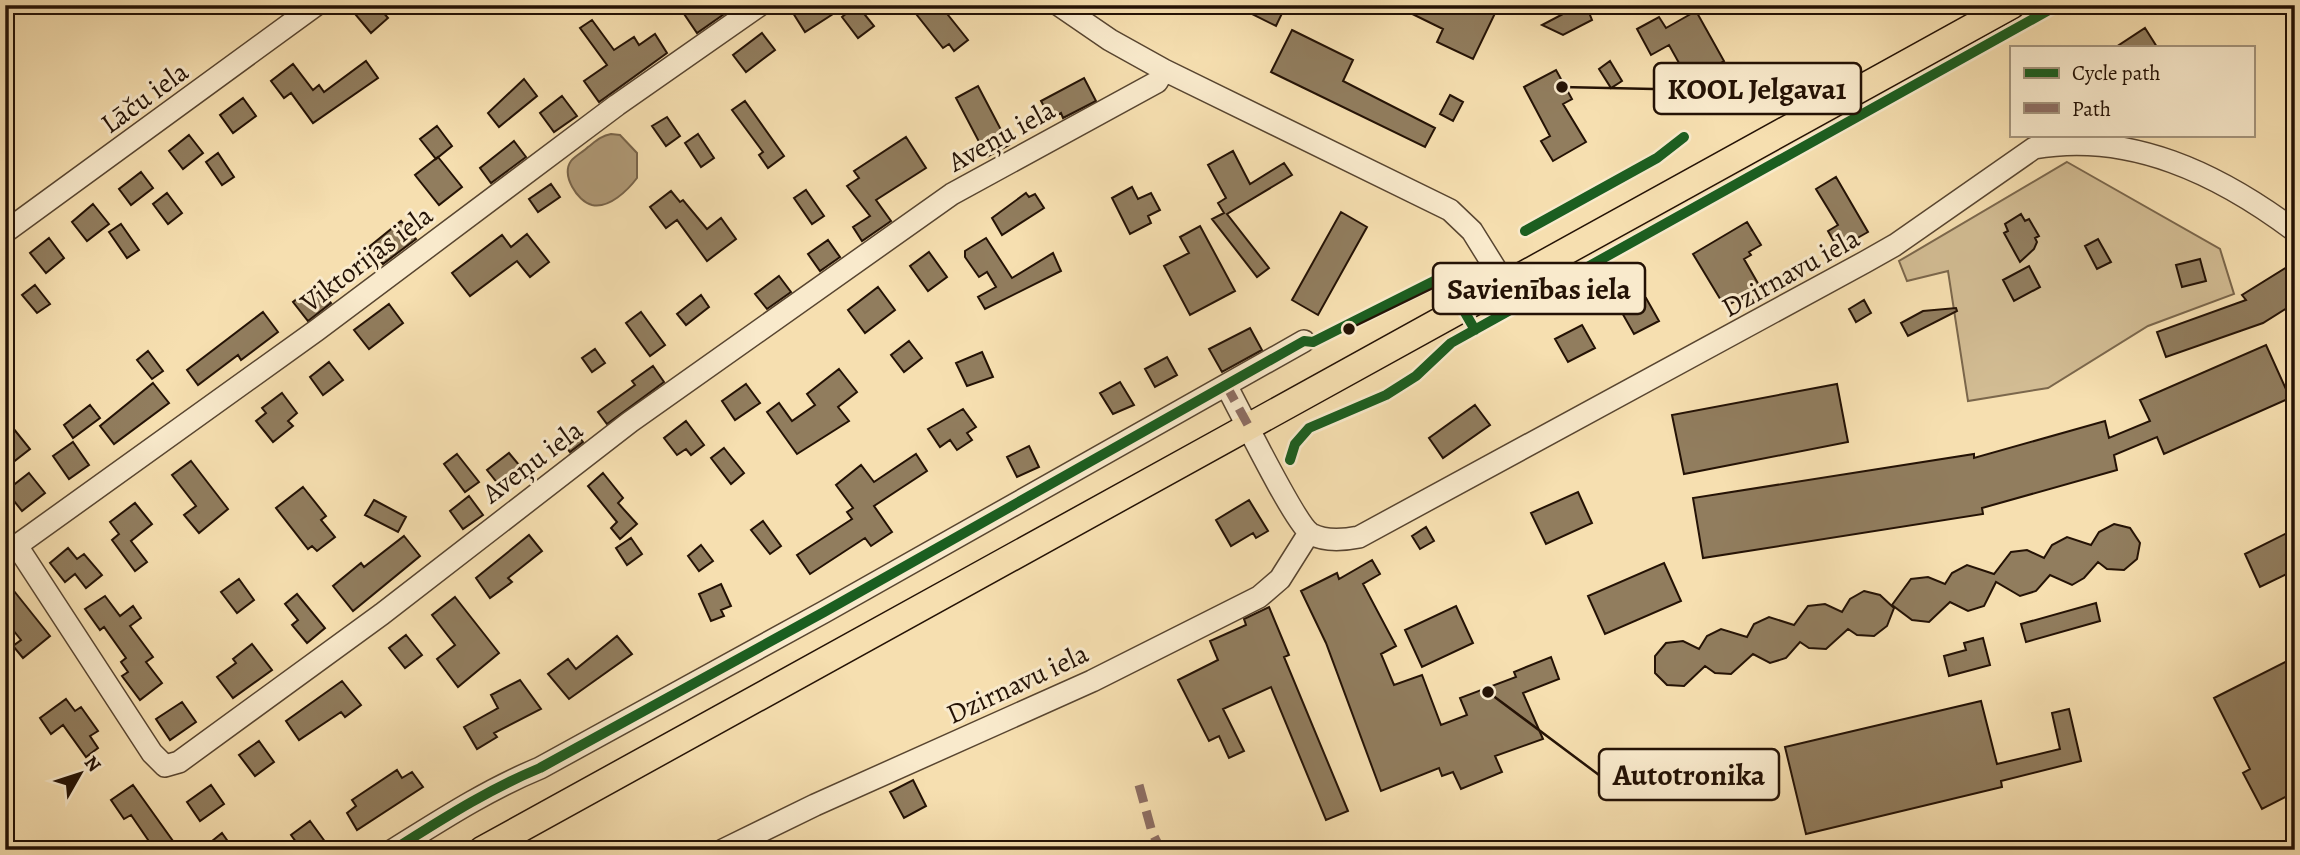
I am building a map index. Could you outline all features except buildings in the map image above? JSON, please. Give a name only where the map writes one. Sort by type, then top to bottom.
[{"type":"main road","points":[[482,850],[2012,5]]},
{"type":"street","name":"Lāču iela","points":[[5,232],[316,5]]},
{"type":"street","name":"Viktorijas iela","points":[[11,550],[317,330],[617,105],[760,5]]},
{"type":"street","points":[[1059,5],[1110,40],[1164,70],[1450,210],[1472,231],[1505,284]]},
{"type":"street","name":"Aveņu iela","points":[[11,550],[152,753],[165,766],[179,762],[382,614],[630,422],[952,194],[1157,82],[1164,70]]},
{"type":"street","name":"Dzirnavu iela","points":[[723,850],[815,805],[1092,681],[1259,597],[1280,579],[1309,533],[1326,539],[1359,537],[1885,251],[2034,148],[2055,144],[2122,146],[2179,162],[2263,207],[2295,231]]},
{"type":"street","points":[[393,850],[424,828],[489,791],[540,768],[824,612],[1304,341]]},
{"type":"street","points":[[1226,384],[1309,533]]},
{"type":"shaded area","points":[[620,135],[637,153],[637,178],[611,201],[592,205],[586,203],[572,187],[568,167],[573,159],[601,137]]},
{"type":"shaded area","points":[[2067,162],[2220,249],[2234,294],[2148,326],[2048,388],[1968,401],[1948,271],[1907,281],[1899,261]]},
{"type":"marked path","points":[[1226,385],[1248,425]]},
{"type":"marked path","points":[[1139,785],[1152,832],[1161,850]]},
{"type":"cycle path","points":[[1290,460],[1295,444],[1309,428],[1386,395],[1416,376],[1451,343],[2058,5]]},
{"type":"cycle path","points":[[1525,231],[1657,158],[1684,137]]},
{"type":"cycle path","points":[[393,850],[483,796],[540,768],[824,612],[1304,341],[1313,342],[1444,276],[1475,330]]},
{"type":"place","name":"KOOL Jelgava1","points":[[1562,87]]},
{"type":"place","name":"Savienības iela","points":[[1349,329]]},
{"type":"place","name":"Autotronika","points":[[1488,692]]}]
